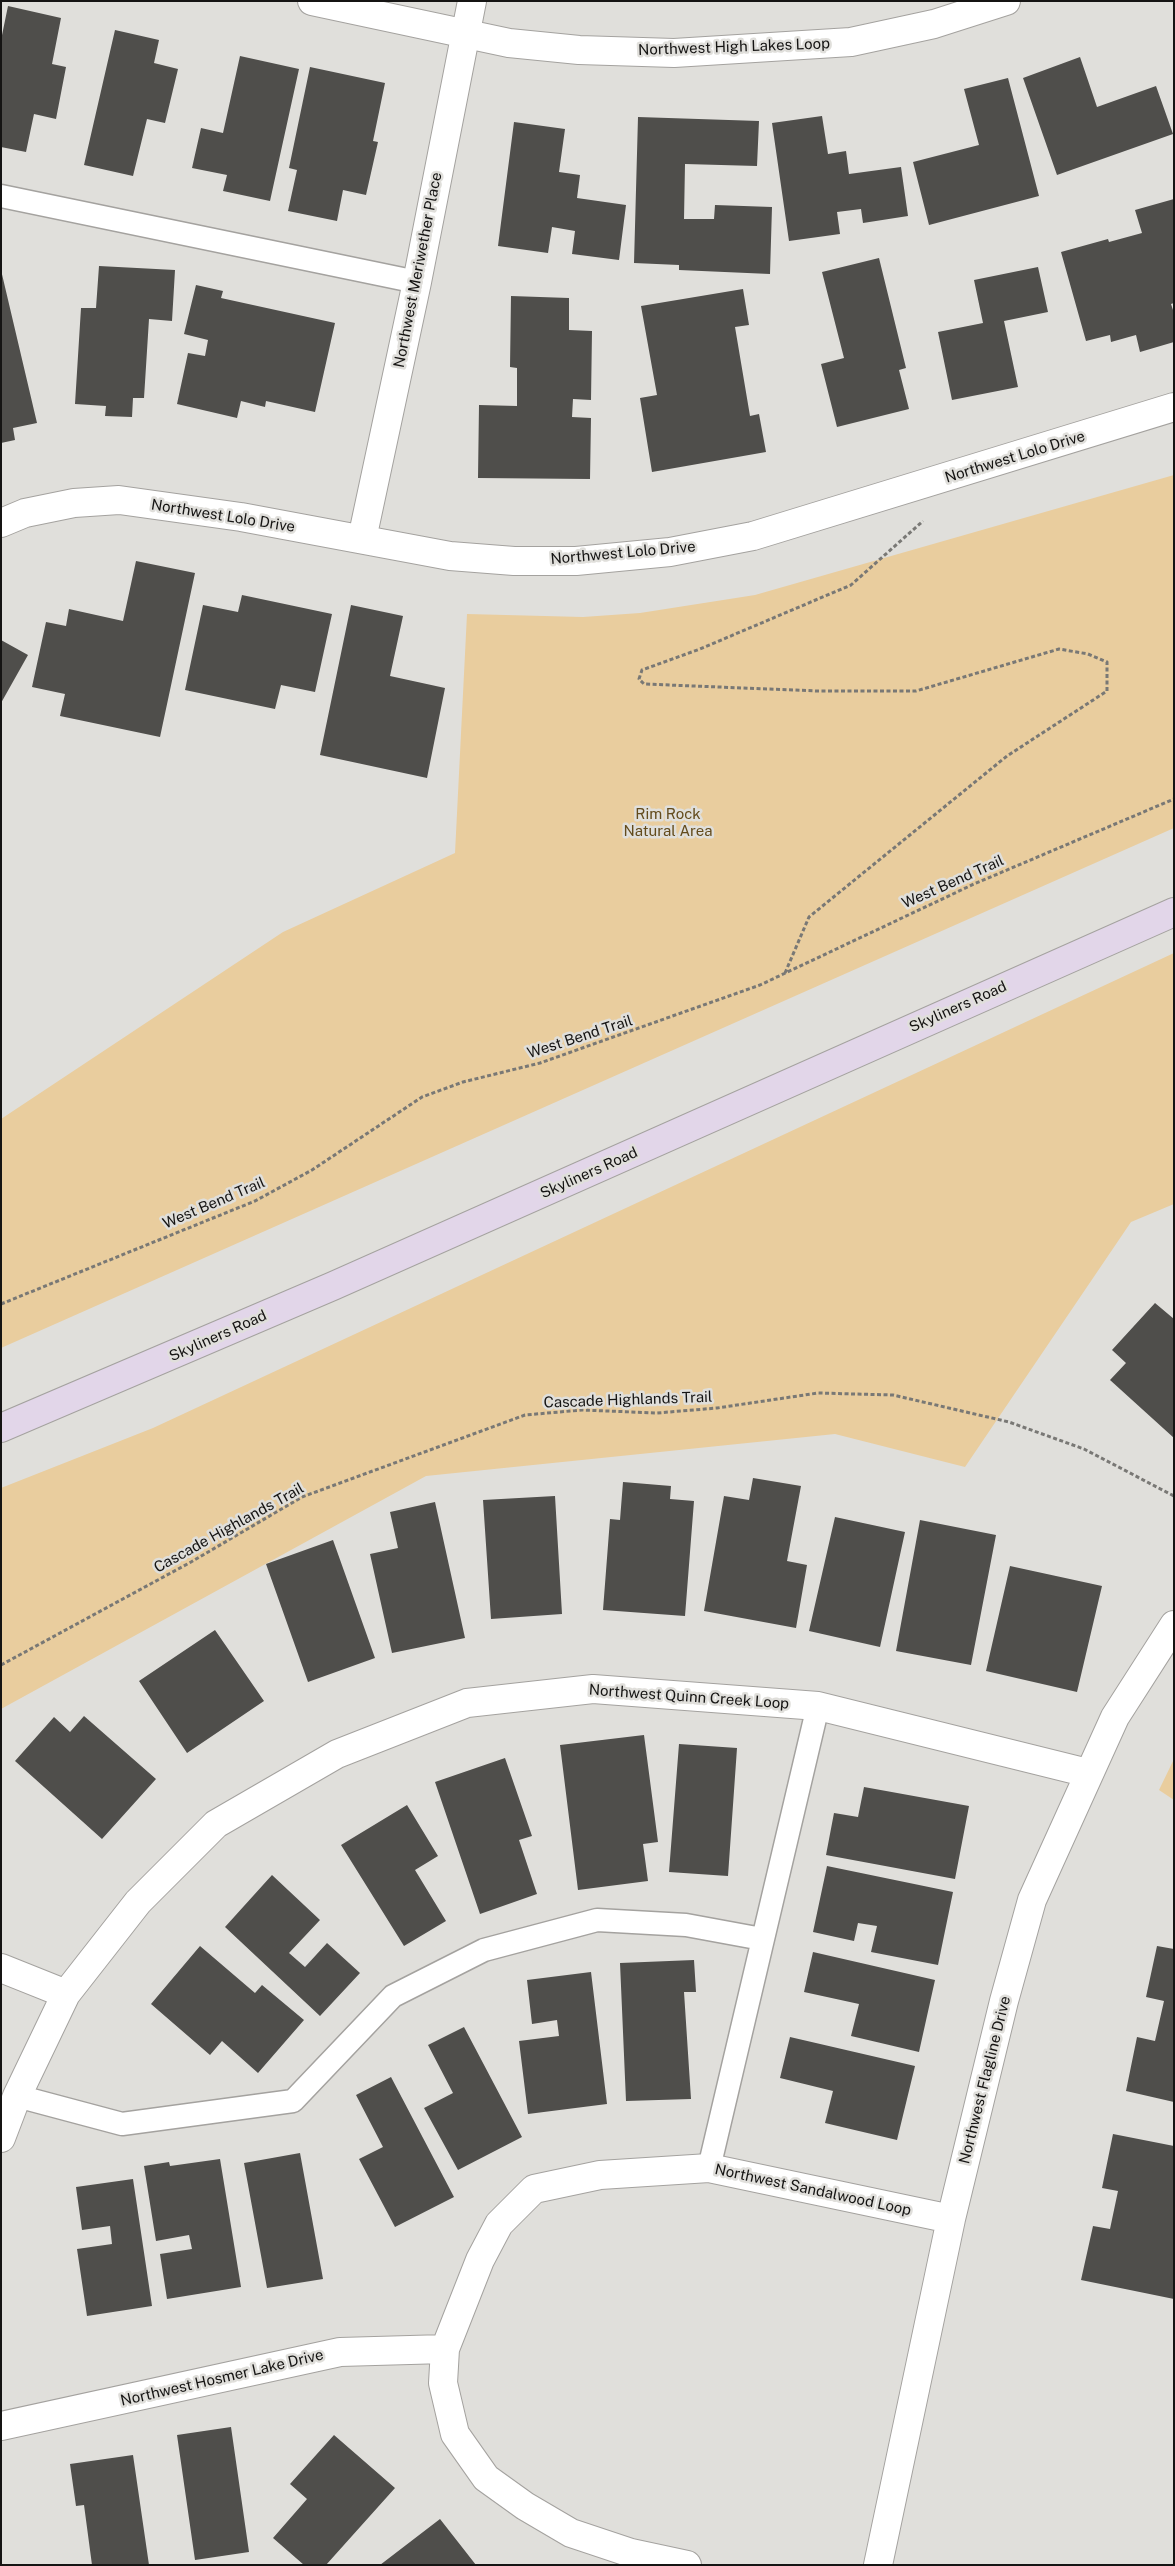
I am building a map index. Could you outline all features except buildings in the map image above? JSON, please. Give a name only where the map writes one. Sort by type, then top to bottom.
[{"type":"street","name":"Northwest High Lakes Loop","points":[[312,1],[465,34],[544,48],[674,53],[842,43],[934,24],[1006,1]]},
{"type":"street","name":"Northwest Meriwether Place","points":[[362,539],[417,282],[472,1]]},
{"type":"street","name":"Northwest Lolo Drive","points":[[1,523],[25,513],[74,502],[119,500],[241,517],[450,556],[514,561],[576,561],[670,552],[753,536],[1174,408]]},
{"type":"street","name":"Skyliners Road","points":[[1,1428],[342,1282],[1174,912]]},
{"type":"street","name":"Northwest Flagline Drive","points":[[878,2565],[951,2219],[1004,2002],[1032,1900],[1088,1773],[1115,1718],[1174,1625]]},
{"type":"street","name":"Northwest Quinn Creek Loop","points":[[1,2138],[17,2096],[66,1994],[138,1902],[216,1824],[337,1754],[467,1704],[593,1689],[818,1706],[1088,1773]]},
{"type":"street","points":[[1,1968],[66,1994]]},
{"type":"street","name":"Northwest Sandalwood Loop","points":[[687,2565],[630,2559],[571,2533],[525,2506],[486,2478],[455,2434],[444,2383],[445,2349],[480,2260],[499,2224],[534,2189],[600,2175],[709,2168],[951,2219]]},
{"type":"street","name":"Northwest Hosmer Lake Drive","points":[[1,2426],[340,2352],[445,2349]]},
{"type":"lane","points":[[1,196],[417,282]]},
{"type":"lane","points":[[709,2168],[818,1706]]},
{"type":"lane","points":[[17,2096],[122,2124],[293,2101],[392,1996],[484,1950],[597,1920],[686,1925],[762,1939]]},
{"type":"path","points":[[785,973],[809,916],[1007,756],[1106,690],[1108,662],[1088,654],[1059,649],[916,691],[818,691],[644,684],[638,679],[642,670],[700,649],[851,584],[924,519]]},
{"type":"path","name":"West Bend Trail","points":[[1,1304],[256,1200],[312,1170],[422,1096],[463,1082],[550,1060],[642,1028],[785,973],[974,884],[1174,799]]},
{"type":"path","name":"Cascade Highlands Trail","points":[[1,1665],[191,1562],[302,1497],[524,1415],[582,1410],[657,1413],[717,1408],[818,1394],[893,1395],[1009,1422],[1084,1449],[1174,1496]]},
{"type":"green space","name":"Rim Rock Natural Area","points":[[1174,475],[1174,828],[1,1348],[1,1119],[283,932],[455,853],[467,614],[583,617],[640,613],[755,595]]},
{"type":"green space","points":[[1174,953],[1174,1204],[1131,1222],[965,1467],[835,1434],[426,1476],[1,1709],[1,1488],[153,1428]]},
{"type":"green space","points":[[1174,1759],[1174,1800],[1159,1790]]}]
